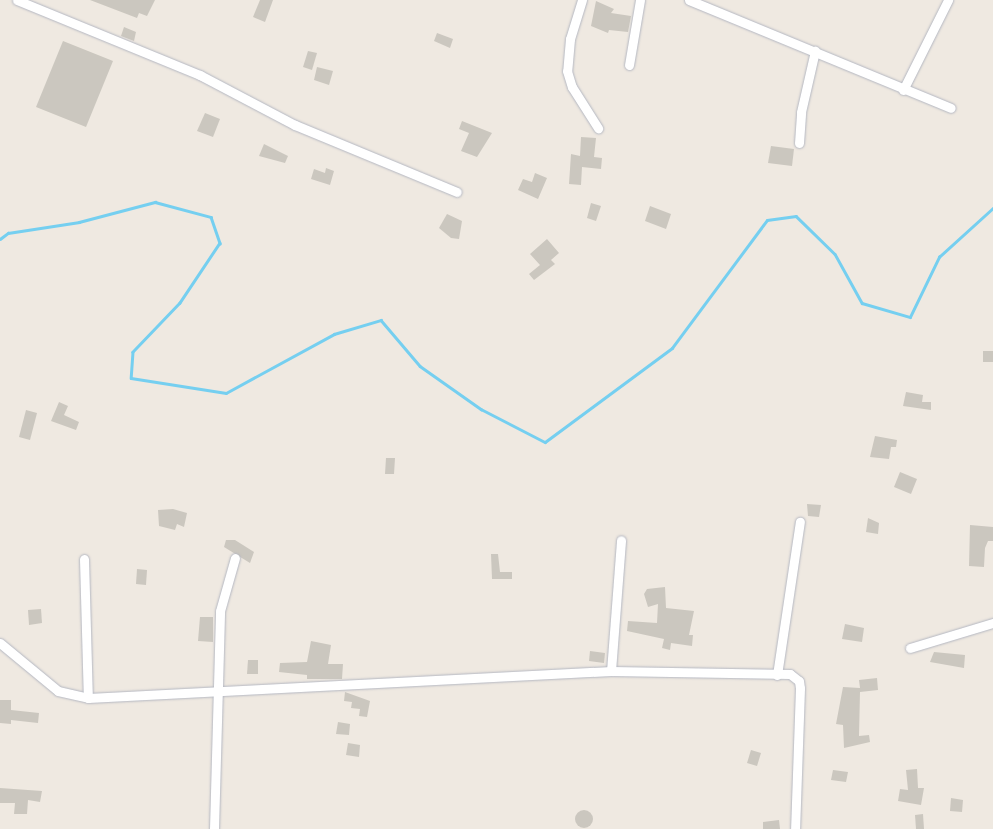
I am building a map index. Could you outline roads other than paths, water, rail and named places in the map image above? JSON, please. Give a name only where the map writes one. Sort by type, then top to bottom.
[{"type":"street","points":[[17,0],[30,3],[200,75],[295,125],[457,192]]},
{"type":"street","points":[[582,0],[570,39],[568,70],[572,87],[598,128]]},
{"type":"street","points":[[628,65],[640,0]]},
{"type":"street","points":[[690,0],[815,51],[903,90],[951,108]]},
{"type":"street","points":[[903,90],[948,0]]},
{"type":"street","points":[[799,143],[801,112],[815,51]]},
{"type":"street","points":[[777,675],[800,522]]},
{"type":"street","points":[[611,671],[621,540]]},
{"type":"street","points":[[214,829],[221,604],[235,558]]},
{"type":"street","points":[[84,559],[88,698]]},
{"type":"street","points":[[910,648],[993,623]]},
{"type":"street","points":[[0,643],[58,692],[88,698],[218,689],[611,671],[796,676],[800,688],[795,829]]},
{"type":"waterway","points":[[0,239],[8,233],[79,222],[155,202],[211,217],[220,243],[180,303],[133,352],[131,378],[226,393],[334,334],[381,320],[420,366],[481,409],[545,442],[672,348],[767,220],[796,216],[835,254],[862,303],[910,317],[939,257],[993,208]]}]
